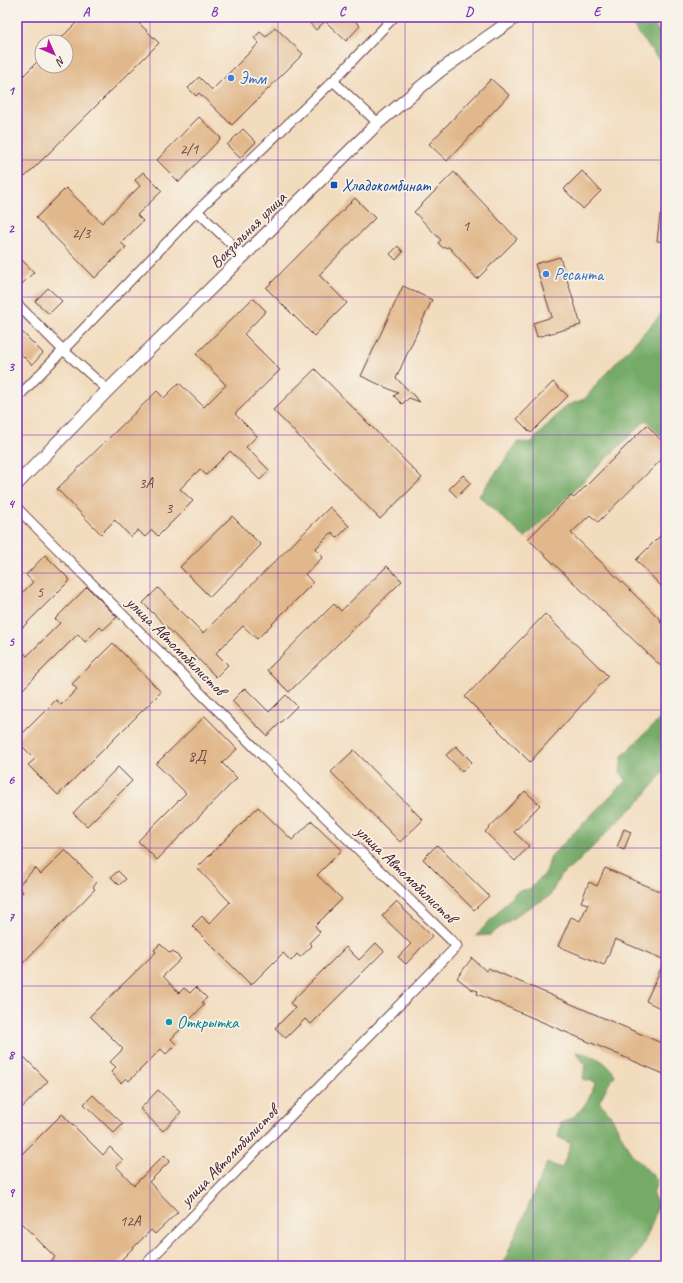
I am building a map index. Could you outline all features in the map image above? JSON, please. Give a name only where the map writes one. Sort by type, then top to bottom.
[{"type":"main road","name":"Вокзальная улица","points":[[17,484],[108,390],[245,257],[378,123],[440,70],[516,17]]},
{"type":"street","points":[[17,398],[197,211],[333,81],[394,17]]},
{"type":"street","points":[[333,81],[378,123]]},
{"type":"street","points":[[197,211],[245,257]]},
{"type":"street","points":[[17,304],[63,350],[108,390]]},
{"type":"street","name":"улица Автомобилистов","points":[[17,508],[275,768],[457,946],[144,1266]]},
{"type":"green space","points":[[626,17],[649,17],[666,42],[666,69]]},
{"type":"green space","points":[[666,309],[666,435],[662,437],[646,420],[525,538],[479,496],[518,442],[531,443],[565,406],[585,399],[599,381]]},
{"type":"green space","points":[[666,713],[666,769],[639,802],[578,862],[560,876],[550,896],[523,911],[490,935],[476,936],[517,891],[529,889],[546,873],[551,856],[626,780],[620,772],[622,756]]},
{"type":"green space","points":[[576,1052],[593,1056],[608,1066],[615,1075],[599,1102],[609,1112],[631,1153],[657,1180],[653,1195],[658,1204],[653,1221],[643,1245],[629,1266],[502,1266],[547,1163],[562,1168],[571,1144],[558,1137],[561,1123],[574,1116],[583,1107],[596,1082],[583,1079],[585,1065]]},
{"type":"building","points":[[82,17],[142,17],[137,21],[159,43],[25,177],[17,169],[17,82],[34,65],[34,74],[74,74],[74,34],[65,34]]},
{"type":"building","points":[[304,17],[351,17],[360,26],[346,41],[325,21],[316,30]]},
{"type":"building","points":[[275,27],[303,54],[232,125],[199,93],[196,96],[188,88],[199,77],[212,90],[259,43],[254,38],[260,32],[266,37]]},
{"type":"building","points":[[491,79],[509,95],[447,161],[429,144]]},
{"type":"building","points":[[199,117],[221,138],[179,182],[157,160]]},
{"type":"building","points":[[243,129],[256,142],[240,158],[227,145]]},
{"type":"building","points":[[582,171],[601,191],[583,209],[564,189]]},
{"type":"building","points":[[143,172],[162,191],[137,215],[143,221],[121,243],[126,247],[95,278],[36,218],[66,188],[102,223],[140,186],[135,180]]},
{"type":"building","points":[[454,172],[517,239],[477,279],[449,247],[443,248],[438,243],[441,240],[414,212]]},
{"type":"building","points":[[355,198],[375,218],[319,275],[347,303],[314,336],[266,288]]},
{"type":"building","points":[[660,215],[666,216],[666,242],[657,241]]},
{"type":"building","points":[[398,246],[403,252],[396,260],[390,254]]},
{"type":"building","points":[[17,255],[34,272],[17,289]]},
{"type":"building","points":[[560,257],[581,325],[537,337],[533,323],[552,317],[535,264]]},
{"type":"building","points":[[403,286],[432,300],[396,378],[420,402],[409,398],[402,404],[394,396],[398,393],[361,376]]},
{"type":"building","points":[[48,288],[62,301],[49,314],[35,301]]},
{"type":"building","points":[[253,298],[266,311],[244,334],[280,370],[235,414],[257,436],[246,447],[269,470],[260,480],[230,451],[206,475],[200,469],[180,489],[193,501],[158,536],[152,530],[145,537],[138,530],[131,537],[115,520],[101,534],[57,489],[157,391],[164,398],[179,383],[204,407],[226,385],[196,354]]},
{"type":"building","points":[[17,327],[43,353],[32,365],[17,350]]},
{"type":"building","points":[[315,369],[422,478],[380,519],[273,410]]},
{"type":"building","points":[[553,382],[568,396],[531,433],[517,419]]},
{"type":"building","points":[[647,425],[666,446],[666,455],[598,522],[590,515],[571,533],[662,621],[660,622],[666,628],[666,671],[528,539],[564,502],[571,496],[574,498]]},
{"type":"building","points":[[463,475],[471,483],[457,497],[449,489]]},
{"type":"building","points":[[330,507],[349,526],[337,538],[332,532],[315,549],[323,557],[305,574],[313,583],[257,639],[243,626],[216,653],[228,665],[216,677],[143,603],[158,588],[203,633]]},
{"type":"building","points":[[232,516],[261,545],[210,597],[180,567]]},
{"type":"building","points":[[666,530],[666,591],[636,560]]},
{"type":"building","points":[[45,555],[70,580],[17,633],[17,590],[21,594],[33,582],[26,575]]},
{"type":"building","points":[[387,566],[402,581],[289,692],[267,670],[334,604],[341,611]]},
{"type":"building","points":[[87,587],[117,617],[103,630],[100,627],[85,642],[78,634],[17,695],[17,647],[27,656],[60,623],[55,619]]},
{"type":"building","points":[[545,614],[608,676],[530,762],[465,697]]},
{"type":"building","points":[[113,643],[161,692],[58,795],[28,765],[35,759],[17,741],[17,739],[56,700],[61,705],[77,689],[72,684]]},
{"type":"building","points":[[245,688],[269,712],[286,695],[297,706],[267,736],[232,701]]},
{"type":"building","points":[[205,716],[237,749],[222,763],[237,778],[157,860],[138,841],[186,793],[156,764]]},
{"type":"building","points":[[456,746],[472,762],[462,772],[446,755]]},
{"type":"building","points":[[354,750],[423,820],[400,842],[331,772]]},
{"type":"building","points":[[118,767],[132,781],[87,826],[73,813]]},
{"type":"building","points":[[525,791],[540,805],[514,832],[529,846],[515,861],[485,832]]},
{"type":"building","points":[[258,807],[292,840],[312,821],[342,850],[317,875],[342,899],[315,926],[320,932],[309,943],[312,946],[300,957],[297,954],[291,961],[283,953],[251,985],[192,926],[202,916],[209,924],[230,902],[197,868]]},
{"type":"building","points":[[624,829],[631,832],[624,850],[617,847]]},
{"type":"building","points":[[437,845],[489,896],[474,910],[423,859]]},
{"type":"building","points":[[65,850],[97,882],[93,887],[95,889],[17,969],[17,898],[23,892],[18,886],[35,868],[41,874]]},
{"type":"building","points":[[605,868],[666,894],[666,1011],[646,1001],[665,960],[615,939],[604,965],[558,946],[571,917],[580,921],[588,904],[581,902],[589,882],[597,886]]},
{"type":"building","points":[[118,871],[126,879],[119,885],[111,877]]},
{"type":"building","points":[[396,902],[432,936],[406,964],[398,957],[411,944],[382,916]]},
{"type":"building","points":[[376,943],[384,951],[311,1024],[305,1019],[286,1038],[275,1028],[295,1008],[290,1003],[346,947],[359,960]]},
{"type":"building","points":[[160,944],[170,953],[173,951],[181,959],[163,976],[179,993],[184,988],[190,993],[196,987],[207,998],[202,1002],[204,1005],[171,1039],[176,1044],[166,1054],[161,1049],[129,1081],[126,1078],[121,1083],[111,1072],[116,1067],[110,1062],[123,1049],[90,1016],[156,952],[154,950]]},
{"type":"building","points":[[472,958],[486,971],[488,968],[666,1045],[666,1075],[477,994],[478,991],[471,989],[457,978]]},
{"type":"building","points":[[17,1050],[48,1081],[17,1113]]},
{"type":"building","points":[[158,1090],[181,1112],[163,1131],[140,1109]]},
{"type":"building","points":[[93,1095],[123,1124],[114,1133],[84,1104]]},
{"type":"building","points":[[62,1114],[103,1155],[110,1147],[123,1160],[116,1166],[134,1185],[164,1155],[170,1161],[149,1182],[178,1212],[155,1234],[151,1230],[115,1266],[47,1266],[55,1257],[17,1219],[17,1159]]},
{"type":"railway","points":[[660,17],[666,25]]},
{"type":"place","name":"Этм","points":[[231,78]]},
{"type":"place","name":"Хладокомбинат","points":[[334,185]]},
{"type":"place","name":"Ресанта","points":[[546,274]]},
{"type":"place","name":"Открытка","points":[[169,1022]]}]
